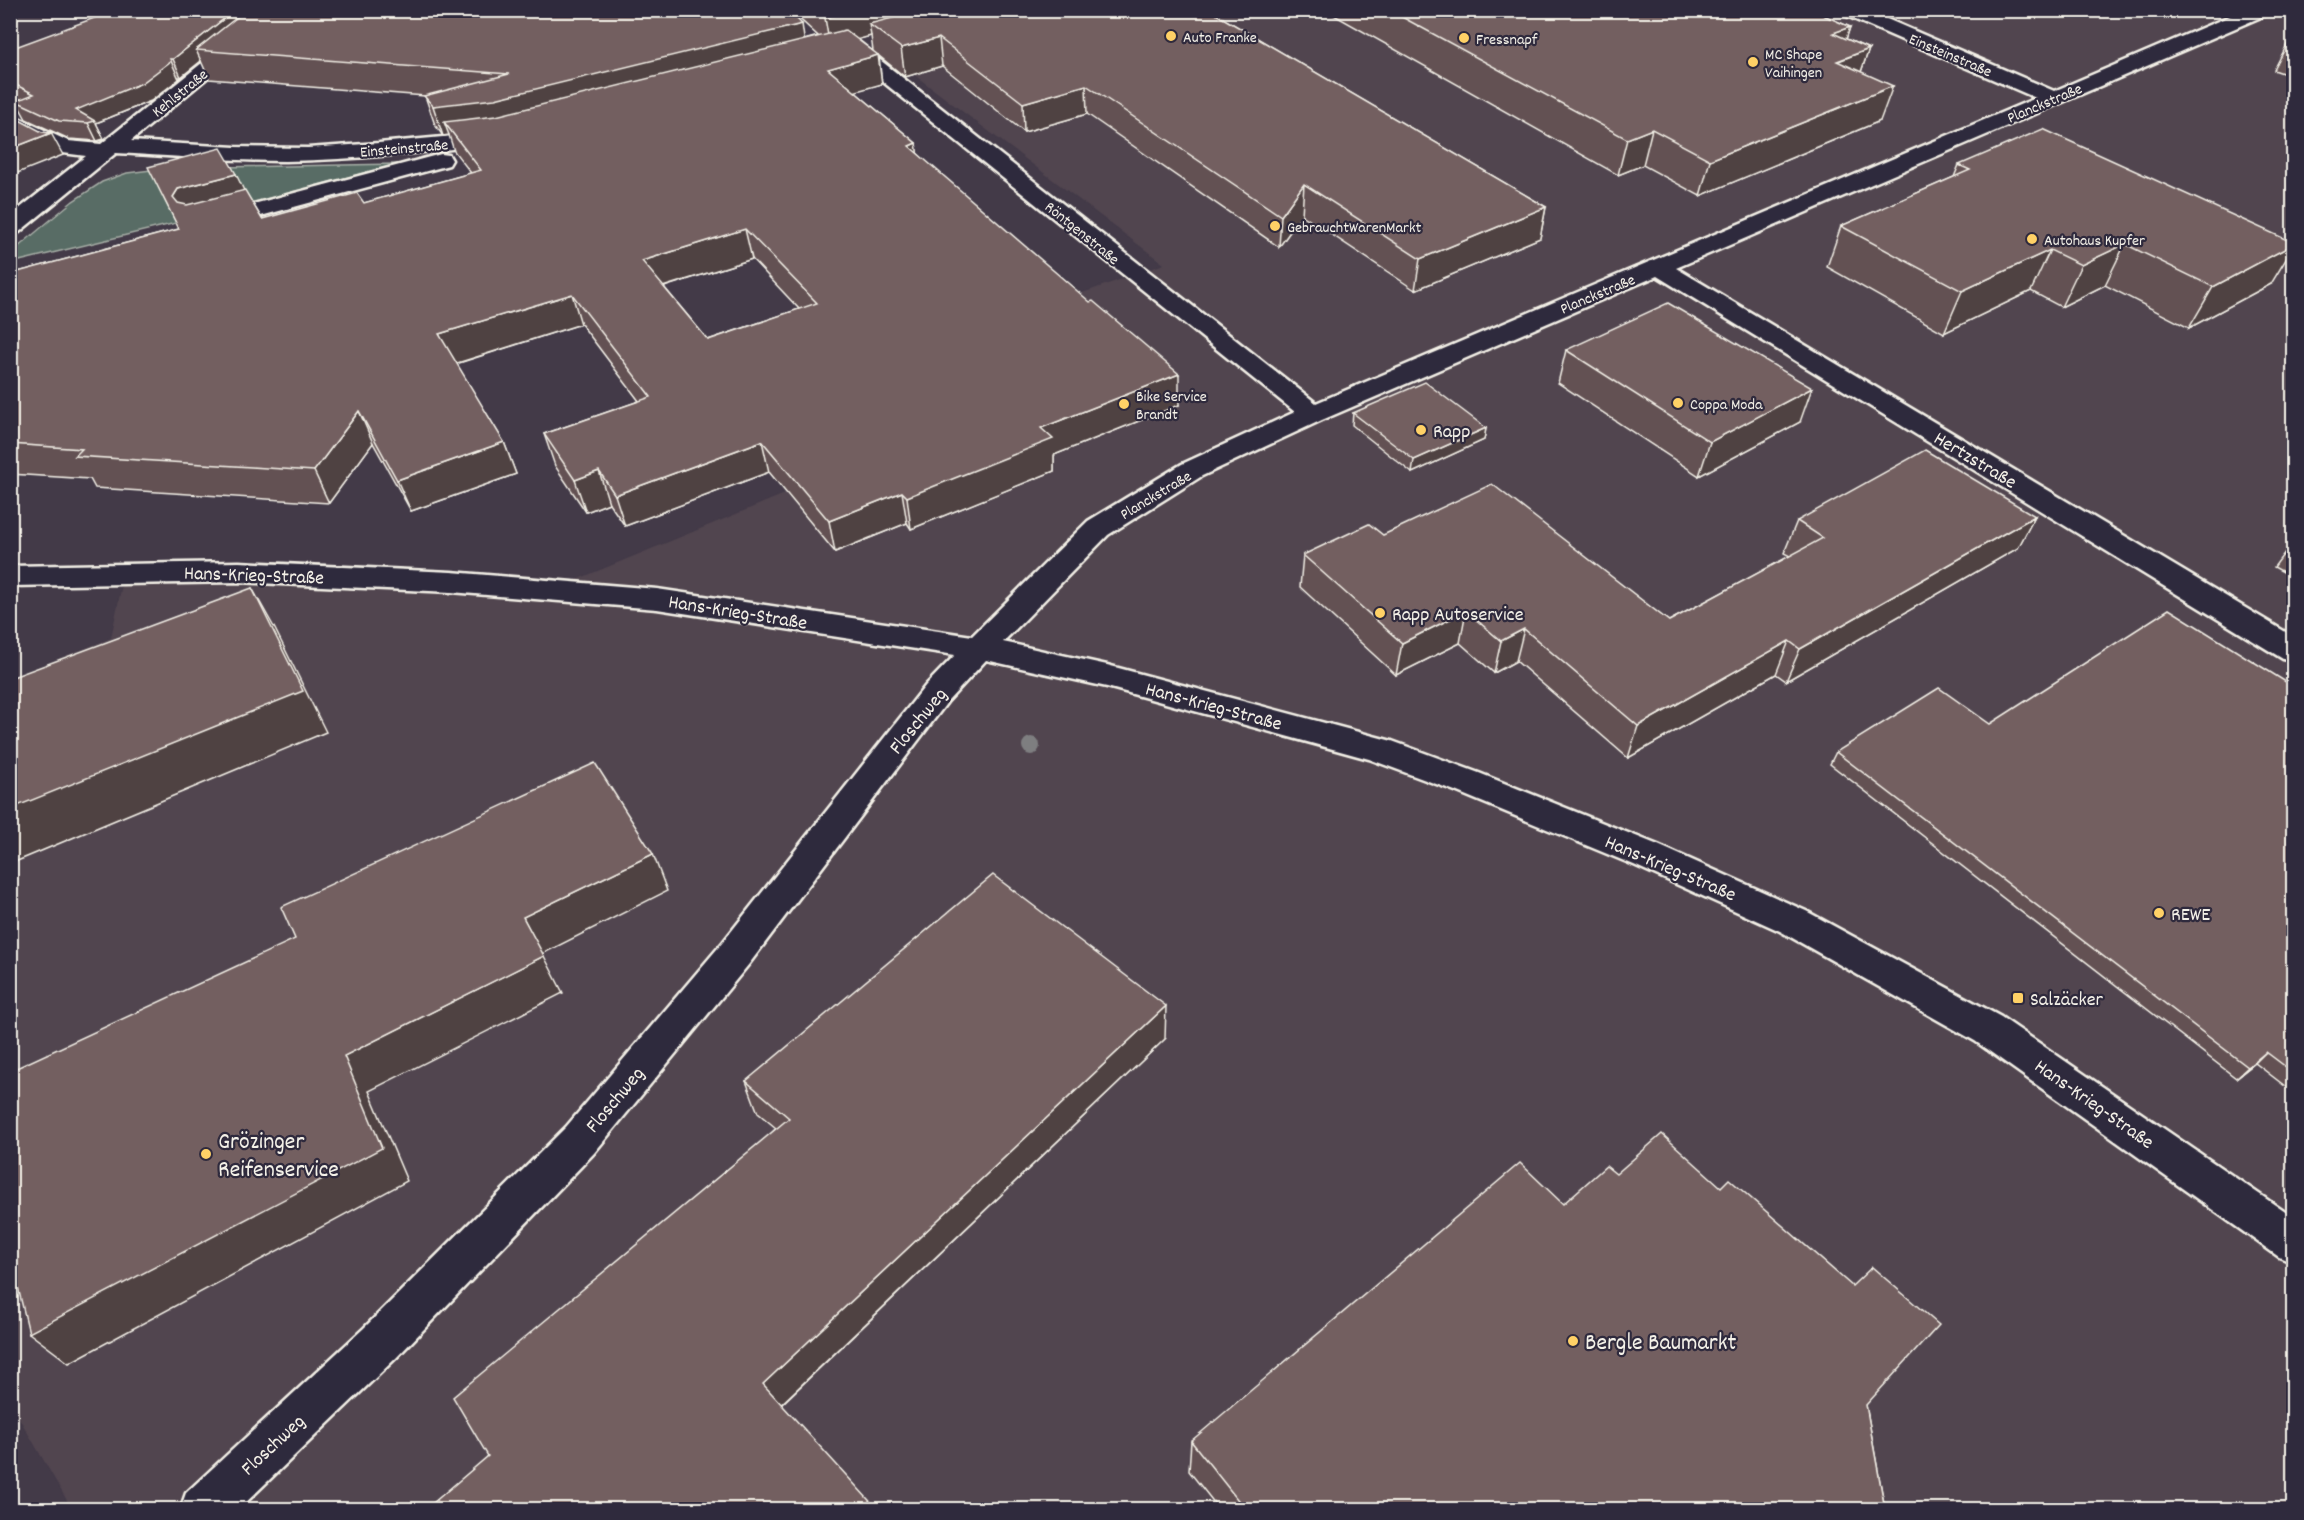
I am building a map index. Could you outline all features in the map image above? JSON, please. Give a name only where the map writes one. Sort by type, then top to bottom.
[{"type":"street","name":"Kehlstraße","points":[[10,228],[280,10]]},
{"type":"street","name":"Einsteinstraße","points":[[1849,10],[2053,98]]},
{"type":"street","name":"Planckstraße","points":[[979,648],[1098,528],[1192,470],[1313,414],[2261,10]]},
{"type":"street","name":"Röntgenstraße","points":[[877,43],[845,51],[1313,414]]},
{"type":"street","points":[[10,120],[63,147],[109,149]]},
{"type":"street","name":"Einsteinstraße","points":[[109,149],[307,154],[396,149],[510,136],[437,162],[201,226]]},
{"type":"street","name":"Hertzstraße","points":[[1658,267],[2294,651]]},
{"type":"street","name":"Hans-Krieg-Straße","points":[[10,576],[239,572],[451,582],[657,599],[979,648],[1107,676],[1380,750],[1488,791],[1716,884],[1793,921],[1988,1029],[2294,1243]]},
{"type":"street","name":"Floschweg","points":[[203,1509],[380,1343],[580,1140],[736,953],[937,693],[979,648]]},
{"type":"shaded area","points":[[974,11],[2293,11],[2293,1509],[72,1509],[11,1404],[10,678],[111,638],[124,575],[571,582],[1038,390],[973,332],[1164,264],[896,61]]},
{"type":"green space","points":[[398,164],[250,203],[163,197],[176,223],[11,263],[11,253],[73,201],[102,182],[127,173],[168,168]]},
{"type":"building","points":[[116,10],[235,10],[142,83],[76,110],[95,121],[88,123],[59,121],[16,101],[34,94],[10,82],[10,49]]},
{"type":"building","points":[[246,10],[788,10],[802,24],[495,99],[433,106],[424,96],[509,74],[196,50]]},
{"type":"building","points":[[816,10],[857,10],[825,18]]},
{"type":"building","points":[[923,10],[1209,10],[1546,207],[1420,259],[1304,184],[1281,216],[1086,85],[1023,103],[939,38],[901,48],[869,24]]},
{"type":"building","points":[[1389,10],[1812,10],[1850,27],[1833,33],[1869,49],[1837,61],[1893,86],[1710,160],[1652,129],[1627,139]]},
{"type":"building","points":[[845,30],[878,55],[828,69],[916,143],[909,146],[1090,302],[1093,301],[1179,374],[1041,428],[1053,439],[907,497],[902,492],[829,521],[762,441],[615,495],[599,471],[575,480],[544,434],[651,397],[572,294],[439,334],[504,442],[397,480],[359,411],[314,471],[75,456],[82,449],[10,444],[10,274],[179,229],[148,167],[221,148],[236,174],[178,189],[173,197],[178,203],[187,205],[245,190],[262,219],[357,193],[364,203],[481,170],[444,122],[496,116]],"holes":[[[745,229],[817,303],[708,340],[642,261]]]},
{"type":"building","points":[[10,115],[42,132],[51,133],[10,149]]},
{"type":"building","points":[[2043,129],[2294,244],[2213,287],[2125,244],[2081,265],[2050,250],[1962,291],[1841,226],[1970,170],[1959,165]]},
{"type":"building","points":[[1668,303],[1812,388],[1710,442],[1566,350]]},
{"type":"building","points":[[1425,382],[1486,428],[1414,460],[1353,413]]},
{"type":"building","points":[[1925,450],[2035,516],[1800,649],[1789,641],[1638,726],[1524,629],[1501,641],[1466,611],[1402,643],[1303,555],[1369,524],[1383,535],[1492,484],[1669,621],[1823,538],[1797,521]]},
{"type":"building","points":[[252,588],[303,691],[10,809],[10,678]]},
{"type":"building","name":"REWE","points":[[2169,609],[2294,687],[2294,1073],[2266,1052],[2248,1067],[1836,752],[1939,688],[1990,724]]},
{"type":"building","points":[[595,763],[653,854],[523,917],[544,956],[344,1056],[382,1148],[29,1333],[10,1254],[10,1071],[295,939],[281,907]]},
{"type":"building","points":[[993,875],[1166,1006],[763,1384],[877,1509],[426,1509],[488,1456],[453,1397],[789,1118],[746,1081]]},
{"type":"building","name":"Bergle Baumarkt","points":[[1662,1134],[1721,1187],[1729,1179],[1852,1286],[1872,1267],[1939,1325],[1866,1405],[1885,1509],[1245,1509],[1191,1441],[1520,1163],[1563,1204],[1606,1166],[1616,1174]]},
{"type":"place","name":"Auto Franke","points":[[1171,36]]},
{"type":"place","name":"Fressnapf","points":[[1464,38]]},
{"type":"place","name":"MC Shape Vaihingen","points":[[1753,62]]},
{"type":"place","name":"GebrauchtWarenMarkt","points":[[1275,226]]},
{"type":"place","name":"Autohaus Kupfer","points":[[2032,239]]},
{"type":"place","name":"Coppa Moda","points":[[1678,403]]},
{"type":"place","name":"Bike Service Brandt","points":[[1124,404]]},
{"type":"place","name":"Rapp","points":[[1421,430]]},
{"type":"place","name":"Rapp Autoservice","points":[[1380,613]]},
{"type":"place","name":"REWE","points":[[2159,913]]},
{"type":"place","name":"Salzäcker","points":[[2018,998]]},
{"type":"place","name":"Grözinger Reifenservice","points":[[206,1154]]},
{"type":"place","name":"Bergle Baumarkt","points":[[1573,1341]]}]
